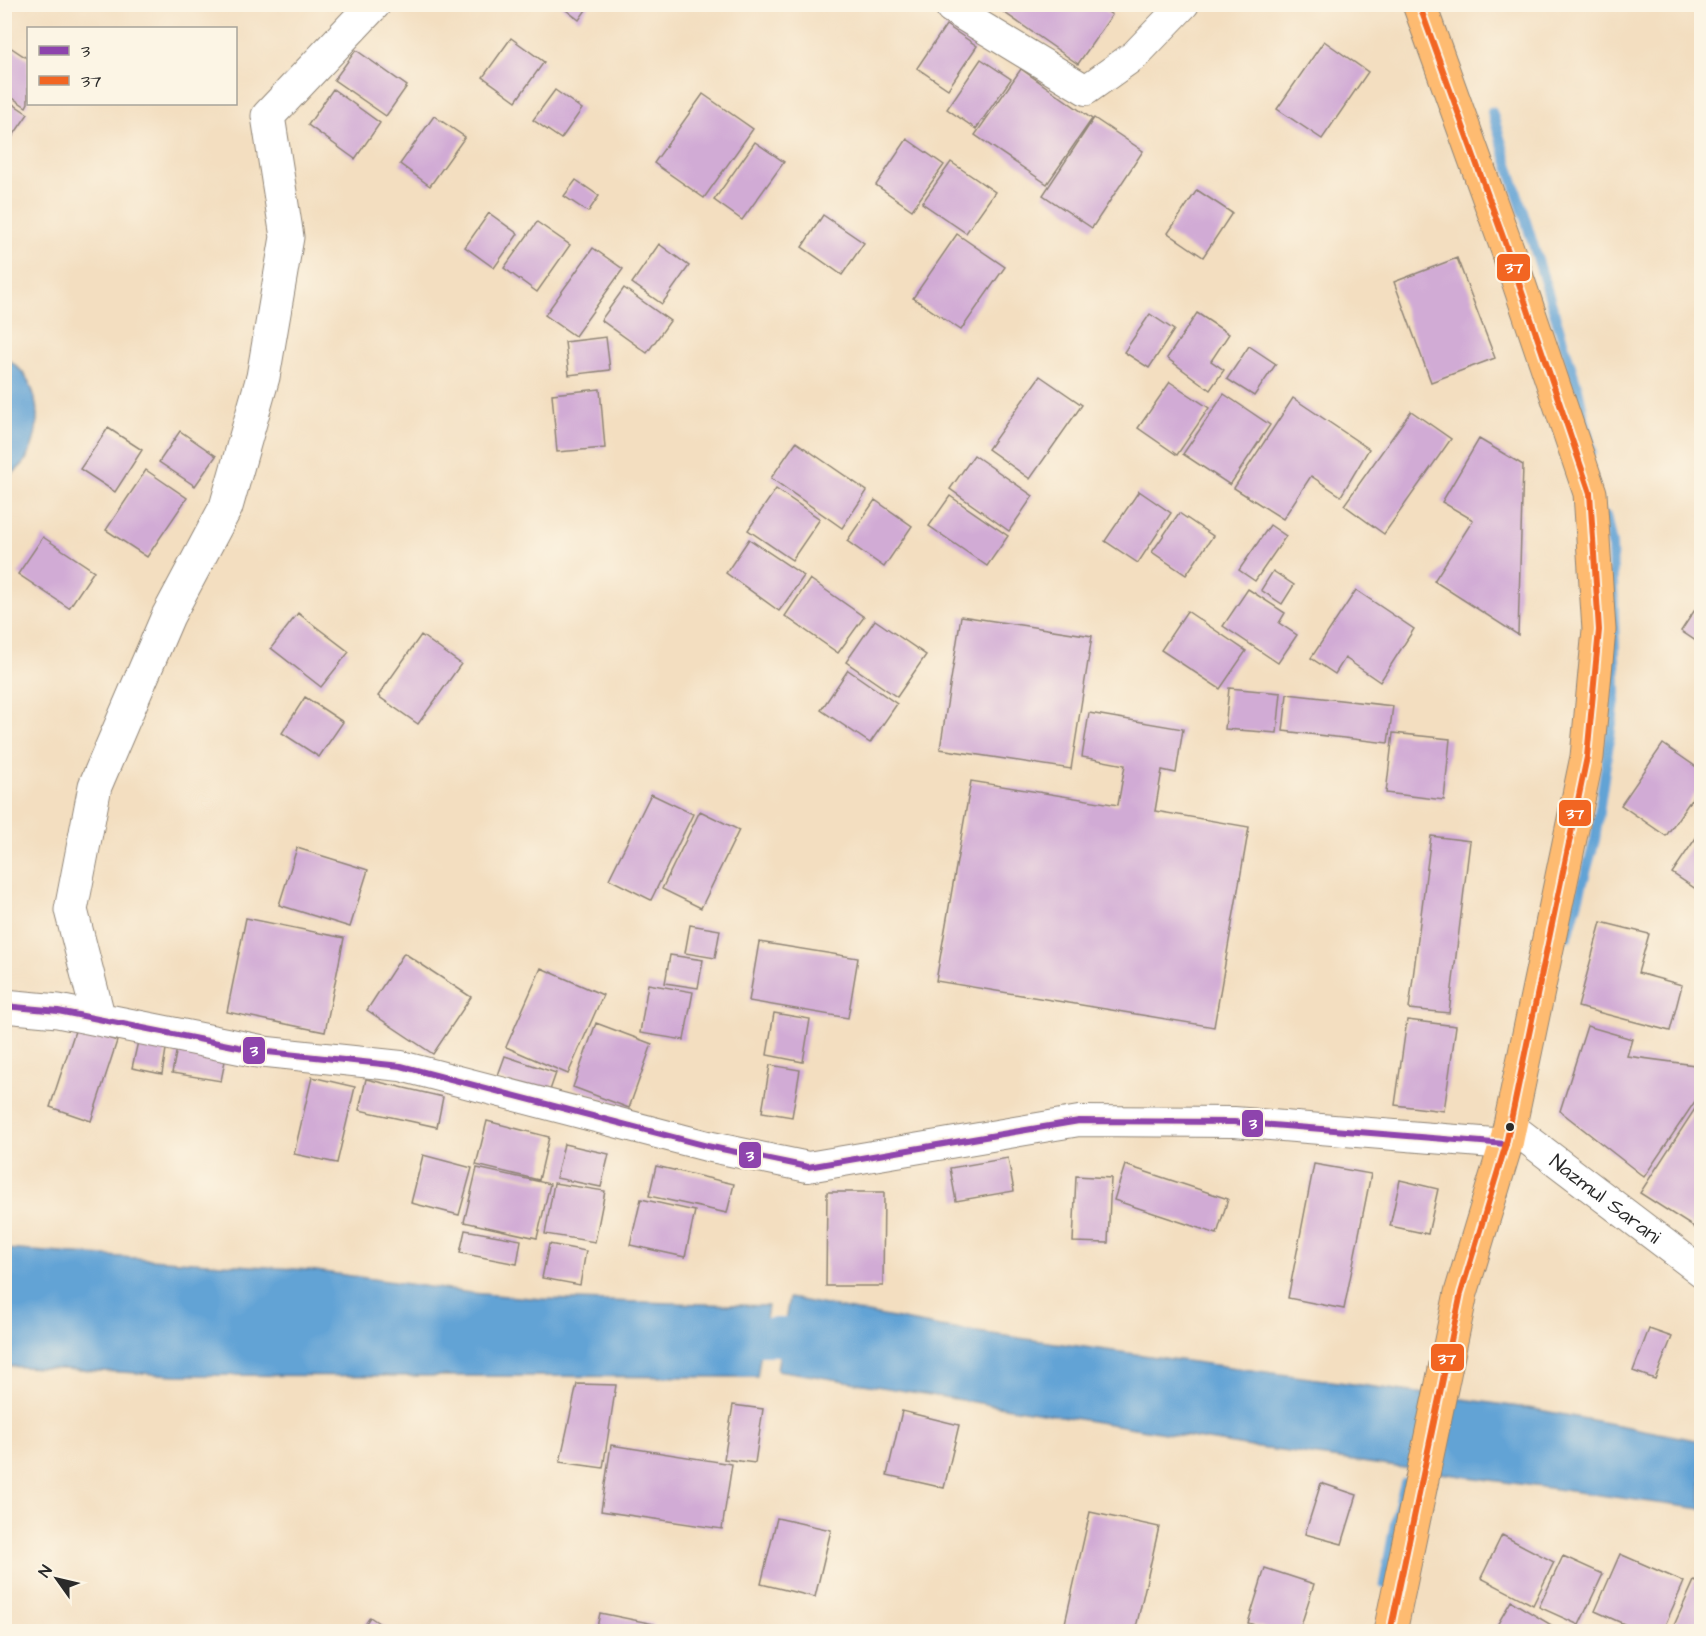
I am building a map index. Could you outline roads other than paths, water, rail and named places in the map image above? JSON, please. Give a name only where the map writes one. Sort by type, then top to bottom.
[{"type":"highway","points":[[1390,1632],[1461,1293],[1508,1135],[1587,757],[1599,630],[1590,492],[1508,251],[1419,4]]},
{"type":"street","points":[[99,1019],[71,910],[95,786],[168,616],[226,507],[263,377],[287,237],[268,116],[374,4]]},
{"type":"street","points":[[951,8],[1086,90],[1135,55],[1184,4]]},
{"type":"street","points":[[4,1006],[58,1011],[258,1051],[401,1066],[706,1146],[808,1167],[1079,1121],[1234,1122],[1508,1135]]},
{"type":"street","name":"Nazmul Sarani","points":[[1508,1135],[1701,1272]]},
{"type":"water","points":[[5,358],[26,378],[36,404],[37,419],[31,448],[25,461],[5,480]]},
{"type":"water","points":[[4,1249],[309,1270],[471,1293],[542,1299],[768,1306],[757,1377],[177,1375],[5,1366]]},
{"type":"water","points":[[789,1298],[940,1327],[1534,1409],[1701,1441],[1701,1509],[1245,1446],[777,1370]]},
{"type":"waterway","points":[[1492,112],[1578,389],[1592,451]]},
{"type":"waterway","points":[[1568,936],[1595,840],[1616,694],[1612,545],[1606,516]]},
{"type":"waterway","points":[[713,1337],[798,1337],[833,1342]]},
{"type":"waterway","points":[[1384,1584],[1397,1512],[1405,1483]]}]
